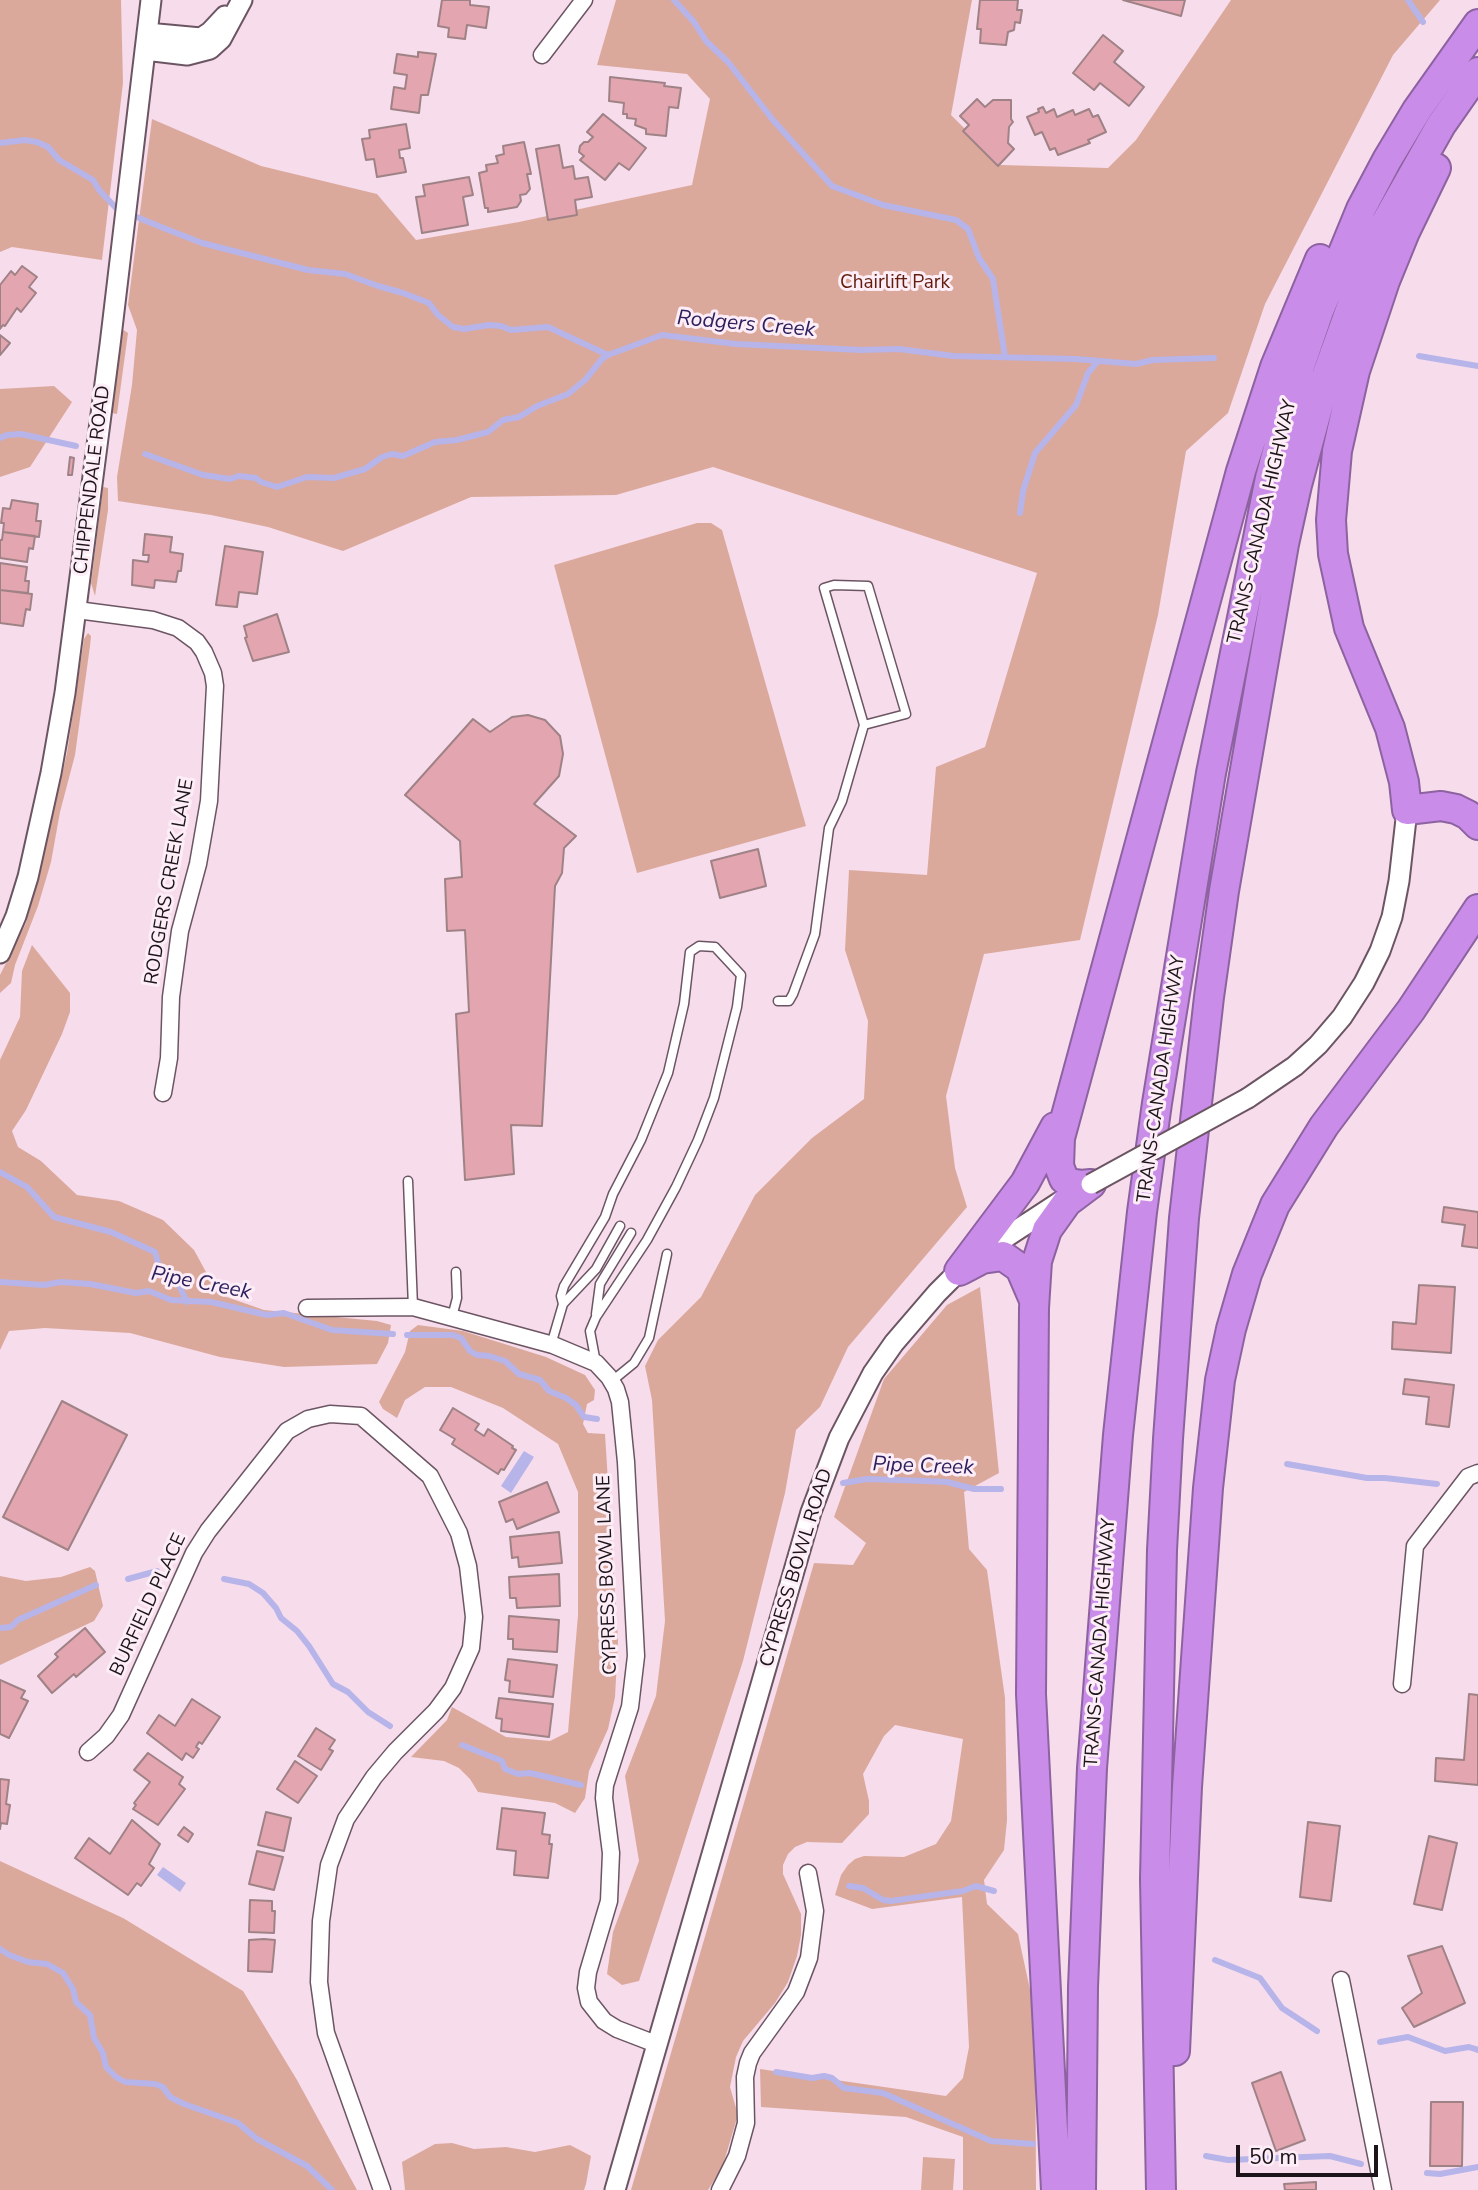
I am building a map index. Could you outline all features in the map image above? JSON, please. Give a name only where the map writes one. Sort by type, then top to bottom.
[{"type":"highway","name":"TRANS-CANADA HIGHWAY","points":[[1081,2190],[1087,1880],[1107,1559],[1142,1212],[1189,898],[1245,595],[1284,421],[1319,311],[1339,258],[1380,173],[1416,110],[1478,24]]},
{"type":"highway","name":"TRANS-CANADA HIGHWAY","points":[[1161,2190],[1155,1866],[1162,1550],[1184,1218],[1224,891],[1282,555],[1297,485],[1326,377],[1354,296],[1385,224],[1441,125],[1478,72]]},
{"type":"highway","points":[[1478,98],[1428,183],[1385,281],[1347,402],[1333,484],[1332,531],[1340,591],[1354,640],[1395,741],[1407,810],[1448,807],[1468,815],[1478,825]]},
{"type":"highway","points":[[1091,1184],[1080,1185],[1064,1179],[1059,1166],[1060,1138],[1201,611],[1257,419],[1298,309],[1321,257],[1348,206],[1416,110]]},
{"type":"highway","points":[[1166,2190],[1187,1787],[1207,1501],[1219,1392],[1231,1329],[1247,1274],[1275,1205],[1324,1126],[1411,1010],[1478,909]]},
{"type":"highway","points":[[959,1271],[1025,1183],[1050,1139],[1077,1079]]},
{"type":"highway","points":[[1056,2190],[1031,1694],[1030,1530],[1034,1308],[1037,1261],[1047,1230],[1067,1202],[1091,1184]]},
{"type":"highway","points":[[959,1271],[992,1256],[1003,1256],[1012,1260],[1025,1276],[1034,1308]]},
{"type":"street","name":"CHIPPENDALE ROAD","points":[[0,953],[22,898],[59,735],[115,308],[151,0]]},
{"type":"street","points":[[146,41],[201,38],[242,0]]},
{"type":"street","points":[[542,55],[584,0]]},
{"type":"street","name":"RODGERS CREEK LANE","points":[[76,610],[153,620],[178,628],[197,642],[205,652],[213,673],[215,686],[209,801],[198,864],[180,931],[171,997],[169,1058],[163,1093]]},
{"type":"street","name":"CYPRESS BOWL ROAD","points":[[615,2190],[823,1476],[855,1404],[873,1373],[917,1315],[959,1271],[1025,1222],[1248,1098],[1295,1066],[1318,1045],[1342,1017],[1364,983],[1380,951],[1392,917],[1399,881],[1407,810]]},
{"type":"street","name":"CYPRESS BOWL LANE","points":[[307,1308],[414,1307],[551,1345],[596,1363],[611,1381],[620,1402],[622,1418],[636,1656],[630,1707],[605,1785],[604,1798],[611,1853],[609,1901],[588,1972],[586,1988],[589,2002],[604,2021],[656,2045]]},
{"type":"street","name":"BURFIELD PLACE","points":[[88,1752],[107,1737],[121,1715],[194,1553],[239,1490],[287,1431],[308,1419],[330,1414],[361,1416],[430,1476],[459,1533],[468,1566],[474,1617],[471,1648],[453,1688],[436,1711],[388,1759],[358,1798],[346,1819],[329,1865],[321,1921],[319,1982],[326,2033],[382,2190]]},
{"type":"street","points":[[1402,1684],[1415,1546],[1468,1477],[1478,1473]]},
{"type":"street","points":[[720,2190],[737,2156],[746,2123],[748,2063],[752,2053],[796,1992],[809,1958],[815,1911],[808,1873]]},
{"type":"street","points":[[1341,1980],[1383,2190]]},
{"type":"lane","points":[[778,1001],[789,1001],[815,934],[827,837],[842,801],[864,725],[824,588],[868,586],[906,714],[864,725]]},
{"type":"lane","points":[[563,1304],[561,1296],[564,1286],[605,1217],[613,1194],[641,1140],[668,1073],[684,1004],[690,952],[699,946],[715,947],[741,975],[731,1033],[714,1098],[676,1187],[647,1240],[596,1317],[590,1331],[596,1363]]},
{"type":"lane","points":[[408,1181],[414,1307]]},
{"type":"lane","points":[[551,1345],[563,1304],[596,1269],[620,1226]]},
{"type":"lane","points":[[596,1317],[600,1284],[631,1233]]},
{"type":"lane","points":[[611,1381],[634,1363],[649,1338],[667,1254]]},
{"type":"lane","points":[[452,1317],[457,1298],[456,1272]]},
{"type":"green space","points":[[0,0],[121,0],[123,83],[102,260],[12,247],[0,252]]},
{"type":"green space","name":"Chairlift Park","points":[[616,0],[972,0],[951,115],[1001,165],[1108,168],[1136,140],[1231,0],[1440,0],[1393,55],[1265,304],[1228,413],[1186,451],[1158,615],[1080,940],[984,954],[946,1096],[955,1168],[967,1207],[848,1347],[820,1407],[796,1430],[785,1493],[743,1661],[639,1981],[622,1985],[607,1974],[613,1932],[639,1861],[625,1776],[656,1696],[665,1621],[652,1400],[645,1366],[658,1340],[701,1297],[755,1195],[812,1138],[864,1099],[868,1021],[845,950],[849,870],[927,875],[936,767],[985,747],[1037,573],[713,467],[616,495],[471,497],[343,551],[268,527],[118,501],[117,477],[132,385],[137,330],[128,305],[152,119],[261,166],[377,194],[416,240],[519,222],[692,185],[710,99],[687,74],[597,65]]},
{"type":"green space","points":[[122,329],[128,333],[117,414],[112,413]]},
{"type":"green space","points":[[54,386],[72,402],[30,467],[0,477],[0,389]]},
{"type":"green space","points":[[103,487],[108,488],[108,510],[95,596],[91,583]]},
{"type":"green space","points":[[697,523],[711,523],[722,530],[806,826],[637,873],[554,565]]},
{"type":"green space","points":[[88,633],[91,636],[90,646],[75,755],[60,812],[51,862],[11,983],[0,993],[0,975],[26,923],[37,884],[67,753],[84,639]]},
{"type":"green space","points":[[32,945],[70,993],[70,1012],[26,1110],[12,1131],[18,1147],[41,1161],[77,1195],[119,1201],[163,1220],[194,1250],[218,1294],[264,1310],[377,1321],[391,1325],[388,1343],[377,1364],[284,1367],[220,1357],[130,1333],[45,1328],[9,1331],[0,1350],[0,1060],[20,1017],[22,971]]},
{"type":"green space","points":[[980,1287],[999,1473],[964,1492],[969,1549],[987,1570],[1005,1698],[1007,1820],[1004,1850],[984,1880],[987,1904],[1018,1934],[1035,2013],[1036,2190],[963,2190],[963,2137],[906,2117],[761,2107],[760,2069],[946,2096],[963,2078],[969,2047],[962,1897],[872,1909],[835,1895],[841,1875],[855,1859],[864,1856],[904,1857],[936,1844],[951,1821],[963,1739],[895,1725],[884,1736],[863,1774],[869,1814],[842,1843],[807,1842],[795,1847],[783,1865],[783,1874],[801,1914],[797,1956],[788,1982],[775,2003],[743,2041],[736,2057],[730,2087],[738,2115],[722,2168],[708,2190],[631,2190],[814,1563],[853,1565],[866,1543],[834,1517],[884,1379],[947,1305]]},
{"type":"green space","points":[[418,1325],[463,1331],[546,1357],[585,1375],[595,1390],[594,1400],[587,1404],[583,1424],[588,1433],[605,1434],[618,1641],[615,1697],[608,1729],[589,1771],[585,1798],[575,1813],[555,1803],[478,1792],[459,1768],[444,1761],[411,1757],[447,1720],[452,1707],[506,1737],[550,1741],[568,1732],[578,1615],[578,1492],[558,1444],[503,1408],[451,1387],[425,1387],[405,1400],[397,1418],[383,1409],[379,1402],[405,1352],[410,1331]]},
{"type":"green space","points":[[90,1567],[95,1571],[103,1606],[94,1621],[0,1665],[0,1576],[26,1581],[61,1577]]},
{"type":"green space","points":[[0,1861],[123,1918],[243,1991],[297,2080],[357,2190],[0,2190]]},
{"type":"green space","points":[[452,2143],[474,2149],[506,2147],[535,2152],[570,2145],[591,2156],[586,2184],[584,2190],[405,2190],[402,2162],[435,2144]]},
{"type":"green space","points":[[923,2157],[955,2159],[953,2190],[921,2190]]},
{"type":"water","points":[[524,1451],[534,1457],[511,1493],[501,1486]]},
{"type":"water","points":[[163,1867],[186,1883],[180,1892],[157,1875]]},
{"type":"building","points":[[442,0],[470,0],[470,5],[489,7],[486,28],[467,25],[465,39],[448,37],[449,28],[438,26]]},
{"type":"building","points":[[980,0],[1018,0],[1017,10],[1022,10],[1020,23],[1015,22],[1014,30],[1008,32],[1006,45],[980,43],[981,29],[977,29]]},
{"type":"building","points":[[1123,0],[1185,0],[1181,16]]},
{"type":"building","points":[[1103,35],[1123,51],[1114,62],[1144,87],[1129,106],[1100,83],[1094,90],[1073,73]]},
{"type":"building","points":[[418,52],[436,54],[428,95],[421,95],[419,113],[391,109],[394,87],[405,89],[407,75],[394,73],[397,54],[418,57]]},
{"type":"building","points":[[610,77],[665,83],[664,86],[681,88],[678,108],[669,107],[666,136],[646,134],[646,129],[635,125],[636,119],[627,118],[627,114],[623,114],[624,103],[609,101]]},
{"type":"building","points":[[977,99],[985,107],[993,100],[1011,100],[1013,122],[1009,127],[1008,143],[1014,149],[998,166],[963,131],[969,125],[960,116]]},
{"type":"building","points":[[1043,107],[1046,113],[1054,109],[1057,117],[1073,110],[1075,115],[1089,109],[1093,117],[1098,115],[1106,132],[1088,140],[1090,143],[1058,155],[1055,148],[1050,150],[1042,132],[1035,135],[1027,117],[1039,112],[1038,109]]},
{"type":"building","points":[[603,114],[646,148],[629,170],[619,163],[605,180],[580,160],[584,156],[579,152],[580,146],[593,137],[587,132]]},
{"type":"building","points":[[406,124],[410,148],[399,150],[406,172],[377,177],[374,159],[366,160],[362,139],[370,138],[369,130]]},
{"type":"building","points":[[524,142],[531,174],[527,174],[530,189],[526,194],[520,195],[521,201],[517,207],[488,212],[479,173],[487,171],[486,165],[498,163],[496,156],[504,154],[503,146]]},
{"type":"building","points":[[559,145],[563,168],[573,166],[575,179],[588,177],[592,197],[575,200],[577,215],[548,220],[536,149]]},
{"type":"building","points":[[469,177],[473,195],[463,197],[468,225],[422,233],[416,197],[425,196],[423,185]]},
{"type":"building","points":[[22,266],[37,277],[29,287],[36,293],[21,312],[17,308],[0,329],[0,285],[11,271],[15,275]]},
{"type":"building","points":[[0,335],[10,343],[0,355]]},
{"type":"building","points":[[70,457],[74,458],[72,475],[68,475]]},
{"type":"building","points":[[12,500],[38,504],[36,521],[41,521],[39,537],[3,532],[3,508],[10,509]]},
{"type":"building","points":[[3,532],[35,536],[33,549],[29,548],[27,562],[0,558]]},
{"type":"building","points":[[145,534],[172,537],[170,552],[183,554],[181,571],[178,571],[176,582],[155,580],[154,588],[132,585],[133,560],[148,562],[149,555],[143,555]]},
{"type":"building","points":[[225,546],[263,552],[257,594],[239,592],[237,607],[216,605]]},
{"type":"building","points":[[0,563],[27,567],[25,581],[29,581],[28,593],[0,590]]},
{"type":"building","points":[[0,590],[32,594],[30,610],[26,609],[23,626],[0,623]]},
{"type":"building","points":[[277,614],[289,652],[253,661],[244,626]]},
{"type":"building","points":[[528,715],[545,720],[560,736],[563,754],[559,776],[534,804],[576,836],[564,848],[562,873],[555,886],[542,1126],[511,1125],[514,1174],[465,1180],[456,1014],[469,1012],[465,930],[447,931],[445,879],[462,877],[460,841],[405,795],[473,719],[490,732],[512,717]]},
{"type":"building","points":[[758,849],[766,886],[720,898],[711,861]]},
{"type":"building","points":[[1444,1207],[1478,1212],[1478,1248],[1462,1246],[1465,1225],[1442,1222]]},
{"type":"building","points":[[1419,1285],[1455,1287],[1451,1353],[1392,1349],[1393,1322],[1416,1324]]},
{"type":"building","points":[[1405,1379],[1454,1385],[1449,1427],[1426,1424],[1429,1397],[1403,1394]]},
{"type":"building","points":[[62,1401],[127,1435],[68,1550],[3,1517]]},
{"type":"building","points":[[453,1408],[479,1424],[475,1430],[484,1436],[488,1429],[513,1446],[516,1450],[504,1470],[501,1469],[498,1474],[452,1444],[455,1439],[440,1430]]},
{"type":"building","points":[[547,1482],[559,1512],[517,1529],[513,1519],[506,1522],[499,1502]]},
{"type":"building","points":[[559,1532],[562,1563],[519,1567],[518,1557],[512,1558],[510,1537]]},
{"type":"building","points":[[559,1574],[560,1606],[517,1608],[516,1598],[510,1598],[509,1577]]},
{"type":"building","points":[[509,1616],[559,1620],[557,1652],[513,1649],[513,1639],[508,1639]]},
{"type":"building","points":[[85,1628],[105,1652],[52,1693],[38,1676],[58,1657],[55,1654]]},
{"type":"building","points":[[508,1659],[557,1665],[553,1697],[509,1692],[510,1681],[505,1680]]},
{"type":"building","points":[[0,1680],[25,1691],[21,1698],[28,1701],[9,1738],[0,1734]]},
{"type":"building","points":[[1469,1694],[1478,1695],[1478,1785],[1435,1781],[1436,1758],[1464,1760]]},
{"type":"building","points":[[499,1698],[553,1704],[549,1737],[501,1731],[502,1719],[496,1718]]},
{"type":"building","points":[[192,1699],[220,1717],[202,1744],[199,1742],[196,1747],[199,1749],[193,1758],[186,1753],[182,1760],[147,1733],[159,1715],[175,1726]]},
{"type":"building","points":[[316,1728],[335,1740],[329,1749],[333,1751],[321,1770],[298,1756]]},
{"type":"building","points":[[148,1753],[183,1777],[179,1784],[185,1789],[158,1825],[133,1809],[136,1805],[134,1803],[150,1782],[134,1770]]},
{"type":"building","points":[[295,1761],[317,1776],[298,1803],[277,1789]]},
{"type":"building","points":[[0,1779],[9,1780],[6,1804],[10,1805],[7,1824],[1,1823],[0,1829]]},
{"type":"building","points":[[502,1808],[545,1813],[542,1834],[550,1835],[549,1844],[552,1844],[548,1878],[514,1875],[516,1851],[497,1849]]},
{"type":"building","points":[[266,1812],[291,1818],[284,1851],[258,1845]]},
{"type":"building","points":[[132,1820],[160,1844],[149,1864],[154,1868],[141,1886],[137,1883],[128,1895],[75,1858],[89,1838],[110,1854]]},
{"type":"building","points":[[1308,1822],[1340,1826],[1331,1901],[1300,1897]]},
{"type":"building","points":[[184,1827],[193,1834],[188,1842],[178,1835]]},
{"type":"building","points":[[1429,1836],[1457,1843],[1442,1910],[1414,1904]]},
{"type":"building","points":[[257,1851],[283,1857],[274,1890],[249,1884]]},
{"type":"building","points":[[250,1900],[272,1901],[272,1911],[275,1911],[274,1933],[249,1932]]},
{"type":"building","points":[[249,1940],[275,1940],[272,1972],[248,1971]]},
{"type":"building","points":[[1442,1946],[1465,2003],[1414,2027],[1402,2008],[1422,1993],[1408,1956]]},
{"type":"building","points":[[1281,2072],[1305,2140],[1276,2151],[1252,2083]]},
{"type":"building","points":[[1431,2102],[1463,2102],[1462,2166],[1430,2166]]},
{"type":"building","points":[[1316,2182],[1316,2190],[1285,2190],[1284,2184]]},
{"type":"waterway","points":[[674,0],[694,22],[706,41],[728,62],[773,120],[832,186],[883,205],[956,220],[968,229],[979,258],[993,279],[1005,357]]},
{"type":"waterway","name":"Rodgers Creek","points":[[1408,0],[1423,22]]},
{"type":"waterway","name":"Rodgers Creek","points":[[0,143],[25,140],[48,147],[59,160],[93,180],[117,209],[202,243],[308,270],[345,274],[403,293],[429,303],[438,315],[453,327],[464,329],[489,325],[511,330],[548,327],[608,355],[662,335],[736,344],[861,350],[899,349],[953,356],[1076,359],[1136,364],[1153,360],[1214,358]]},
{"type":"waterway","points":[[145,454],[203,475],[230,479],[239,476],[256,478],[277,487],[307,477],[334,478],[365,469],[382,457],[392,454],[403,456],[435,442],[457,440],[488,432],[503,420],[519,417],[537,406],[568,394],[608,355]]},
{"type":"waterway","name":"Rodgers Creek","points":[[1419,356],[1478,366]]},
{"type":"waterway","points":[[1020,513],[1023,491],[1035,453],[1076,405],[1088,373],[1098,361]]},
{"type":"waterway","points":[[0,438],[21,434],[76,446]]},
{"type":"waterway","points":[[0,1172],[27,1187],[54,1217],[111,1232],[155,1252],[159,1266],[177,1281],[187,1302]]},
{"type":"waterway","name":"Pipe Creek","points":[[0,1282],[44,1285],[61,1282],[90,1284],[136,1293],[149,1291],[171,1300],[211,1302],[267,1315],[284,1313],[332,1330],[393,1334]]},
{"type":"waterway","name":"Pipe Creek","points":[[407,1335],[453,1335],[461,1338],[470,1351],[505,1361],[519,1374],[540,1380],[549,1391],[576,1405],[584,1417],[597,1419]]},
{"type":"waterway","name":"Pipe Creek","points":[[1287,1464],[1367,1478],[1437,1484]]},
{"type":"waterway","name":"Pipe Creek","points":[[843,1483],[867,1479],[927,1481],[947,1482],[974,1489],[1001,1489]]},
{"type":"waterway","name":"Pipe Creek","points":[[128,1579],[157,1571]]},
{"type":"waterway","name":"Pipe Creek","points":[[224,1579],[249,1584],[263,1593],[281,1618],[297,1631],[309,1646],[333,1684],[348,1692],[368,1712],[390,1726]]},
{"type":"waterway","name":"Pipe Creek","points":[[0,1628],[11,1627],[18,1620],[96,1585]]},
{"type":"waterway","name":"Pipe Creek","points":[[462,1745],[502,1761],[505,1769],[518,1774],[530,1773],[581,1785]]},
{"type":"waterway","name":"Pipe Creek","points":[[849,1886],[863,1888],[883,1900],[891,1901],[963,1891],[976,1886],[994,1891]]},
{"type":"waterway","name":"Pipe Creek","points":[[0,1949],[28,1962],[47,1964],[63,1973],[73,1989],[76,2002],[90,2015],[94,2038],[103,2053],[106,2067],[116,2077],[125,2082],[163,2087],[170,2097],[184,2104],[238,2123],[257,2139],[307,2166],[332,2190]]},
{"type":"waterway","name":"Pipe Creek","points":[[1215,1960],[1260,1978],[1282,2008],[1317,2031]]},
{"type":"waterway","name":"Pipe Creek","points":[[1380,2042],[1408,2037],[1445,2051],[1469,2047],[1478,2050]]},
{"type":"waterway","points":[[776,2072],[812,2078],[832,2078],[844,2088],[883,2093],[991,2141],[1033,2144]]},
{"type":"waterway","points":[[1206,2156],[1228,2160],[1330,2156],[1361,2164]]},
{"type":"waterway","points":[[1427,2173],[1440,2174],[1478,2167]]}]
